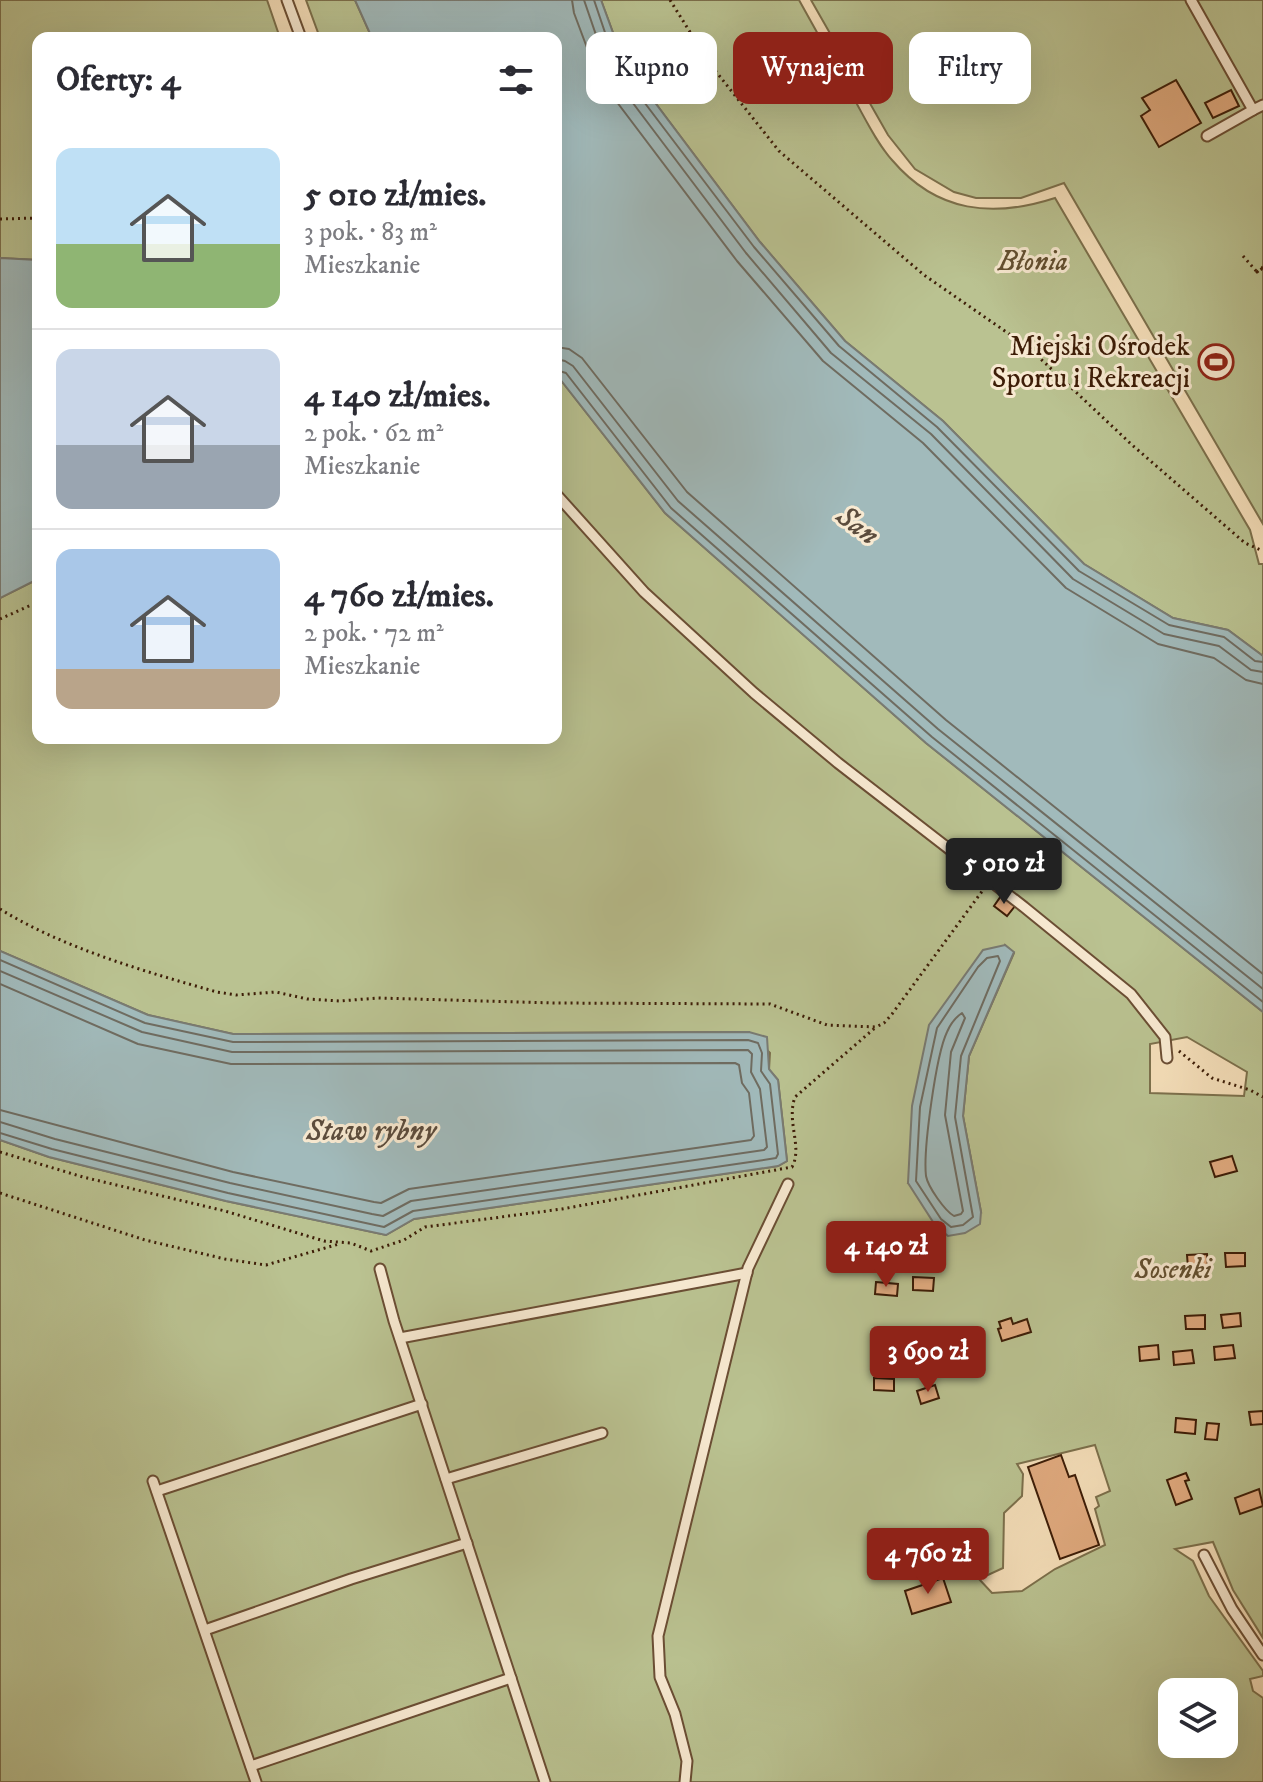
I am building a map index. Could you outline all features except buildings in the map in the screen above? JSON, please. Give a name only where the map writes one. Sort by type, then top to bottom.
[{"type":"lane","points":[[287,0],[299,32]]},
{"type":"lane","points":[[1191,0],[1258,107],[1207,136]]},
{"type":"lane","points":[[562,501],[644,592],[754,693],[1131,994],[1165,1037],[1167,1058]]},
{"type":"lane","points":[[685,1782],[687,1761],[675,1714],[660,1677],[658,1636],[747,1273],[788,1184]]},
{"type":"lane","points":[[380,1269],[545,1782]]},
{"type":"lane","points":[[400,1338],[747,1273]]},
{"type":"lane","points":[[256,1782],[155,1486],[422,1404]]},
{"type":"lane","points":[[446,1479],[602,1433]]},
{"type":"lane","points":[[205,1630],[467,1543]]},
{"type":"lane","points":[[1204,1555],[1232,1609],[1263,1655]]},
{"type":"lane","points":[[251,1766],[511,1678]]},
{"type":"path","points":[[670,0],[710,64],[779,151],[924,275],[1028,347],[1142,454],[1245,543],[1263,551]]},
{"type":"path","points":[[0,219],[32,218]]},
{"type":"path","points":[[1243,256],[1257,272],[1263,268]]},
{"type":"path","points":[[0,619],[32,605]]},
{"type":"path","points":[[0,1152],[83,1177],[225,1211],[324,1241],[343,1242],[371,1251],[404,1240],[425,1227],[562,1209],[792,1167],[797,1154],[790,1110],[795,1097],[884,1023],[990,881]]},
{"type":"path","points":[[0,909],[103,955],[217,992],[236,995],[276,992],[307,999],[340,1001],[378,998],[770,1004],[827,1025],[876,1027]]},
{"type":"path","points":[[1165,1037],[1212,1078],[1263,1097]]},
{"type":"path","points":[[0,1193],[145,1240],[266,1265],[343,1242]]},
{"type":"green space","points":[[0,0],[267,0],[278,32],[32,32],[32,260],[0,258]]},
{"type":"green space","points":[[306,0],[355,0],[369,32],[318,32]]},
{"type":"green space","name":"Błonia","points":[[601,0],[799,0],[817,32],[733,32],[733,104],[857,104],[892,160],[909,178],[947,201],[988,209],[1010,208],[1055,198],[1250,530],[1259,564],[1263,564],[1263,656],[1228,630],[1173,618],[1084,564],[943,421],[845,341],[760,242],[656,104],[717,104],[717,32],[613,32]]},
{"type":"green space","name":"Miejski Ośrodek Sportu i Rekreacji","points":[[811,0],[1263,0],[1263,524],[1064,183],[1021,198],[976,198],[954,192],[915,169],[888,135],[870,104],[893,104],[893,32],[829,32]]},
{"type":"green space","name":"Sosenki","points":[[562,382],[665,513],[926,743],[1263,1012],[1263,1638],[1233,1590],[1213,1542],[1175,1549],[1193,1561],[1209,1596],[1263,1671],[1263,1676],[1250,1679],[1253,1691],[1263,1698],[1263,1782],[0,1782],[0,1140],[49,1157],[226,1201],[386,1235],[414,1219],[778,1166],[787,1161],[778,1080],[769,1070],[770,1053],[749,1032],[233,1034],[148,1015],[0,951],[0,598],[32,582],[32,744],[562,744]],"holes":[[[1005,945],[1014,953],[969,1056],[963,1116],[981,1212],[908,1183]],[[1187,1037],[1247,1072],[1244,1096],[1150,1093],[1150,1044]],[[1095,1445],[1110,1491],[1096,1497],[1099,1506],[1095,1509],[1105,1545],[1055,1569],[1022,1591],[992,1593],[979,1579],[1003,1568],[1004,1513],[1022,1496],[1023,1474],[1017,1464]]]},
{"type":"water","name":"San","points":[[355,0],[601,0],[613,32],[586,32],[586,104],[656,104],[760,242],[845,341],[943,421],[1084,564],[1173,618],[1228,630],[1263,656],[1263,1012],[926,743],[665,513],[562,382],[562,32],[369,32]]},
{"type":"water","points":[[0,258],[32,260],[32,582],[0,598]]},
{"type":"water","points":[[1005,945],[1014,952],[969,1056],[963,1116],[981,1212],[980,1224],[965,1233],[948,1236],[935,1225],[908,1183],[912,1106],[929,1025],[983,950]]},
{"type":"water","name":"Staw rybny","points":[[0,951],[148,1015],[233,1034],[749,1032],[767,1037],[769,1069],[778,1080],[787,1161],[778,1166],[414,1219],[386,1235],[226,1201],[49,1157],[0,1140]]},
{"type":"place","name":"Miejski Ośrodek Sportu i Rekreacji","points":[[1216,362]]}]
